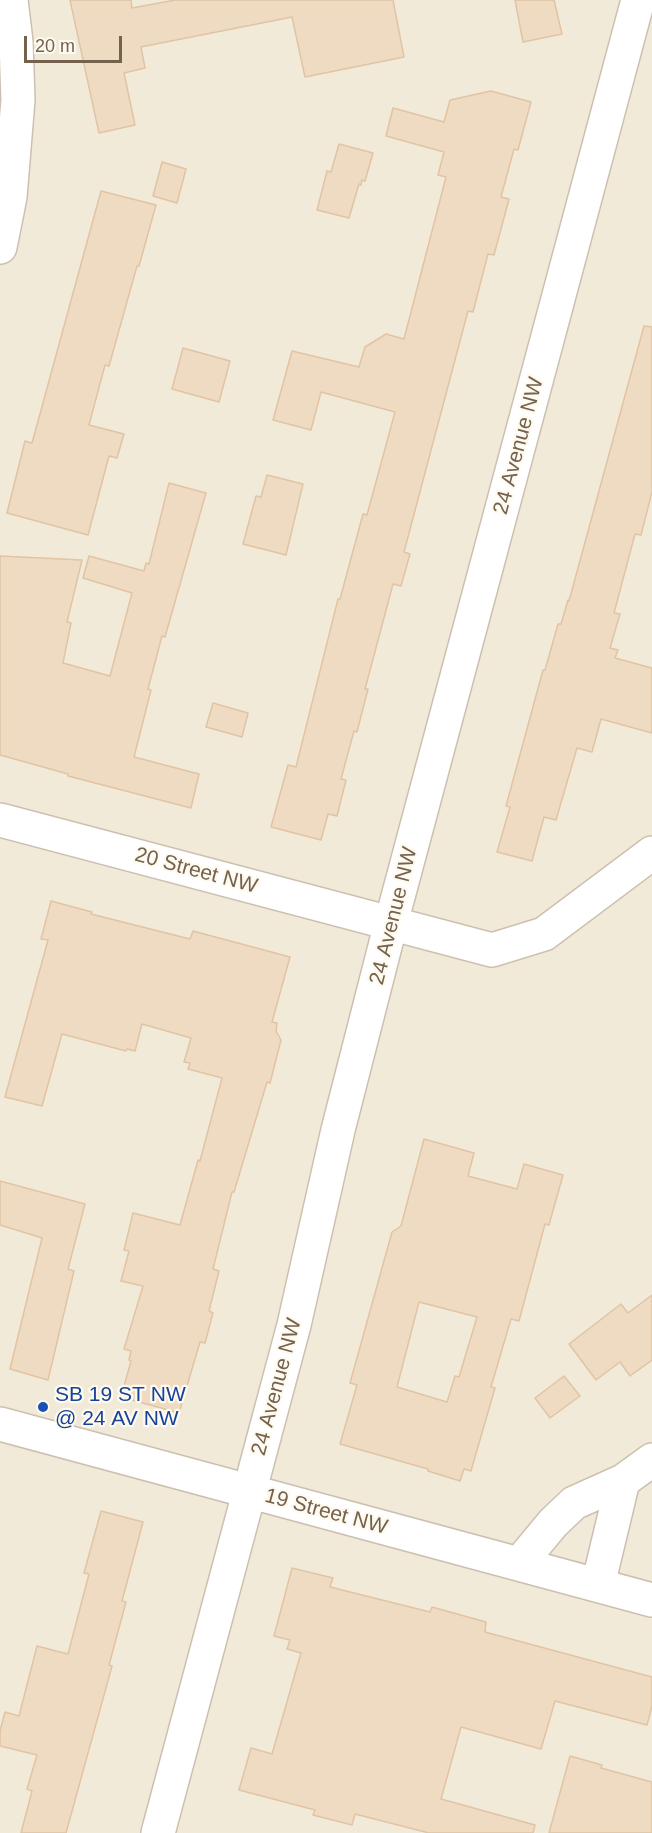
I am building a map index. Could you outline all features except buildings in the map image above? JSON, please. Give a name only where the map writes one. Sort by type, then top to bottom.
[{"type":"street","points":[[0,247],[12,177],[18,100],[16,42],[11,0]]},
{"type":"street","name":"24 Avenue NW","points":[[158,1833],[294,1324],[338,1130],[391,923],[638,0]]},
{"type":"street","name":"20 Street NW","points":[[0,820],[492,950],[544,934],[652,853]]},
{"type":"street","name":"19 Street NW","points":[[0,1424],[652,1600]]},
{"type":"street","points":[[519,1564],[553,1523],[574,1503],[623,1481],[652,1460]]},
{"type":"street","points":[[598,1585],[623,1481]]},
{"type":"shaded area","points":[[0,0],[652,0],[652,1833],[0,1833]]},
{"type":"place","name":"SB 19 ST NW @ 24 AV NW","points":[[43,1407]]}]
